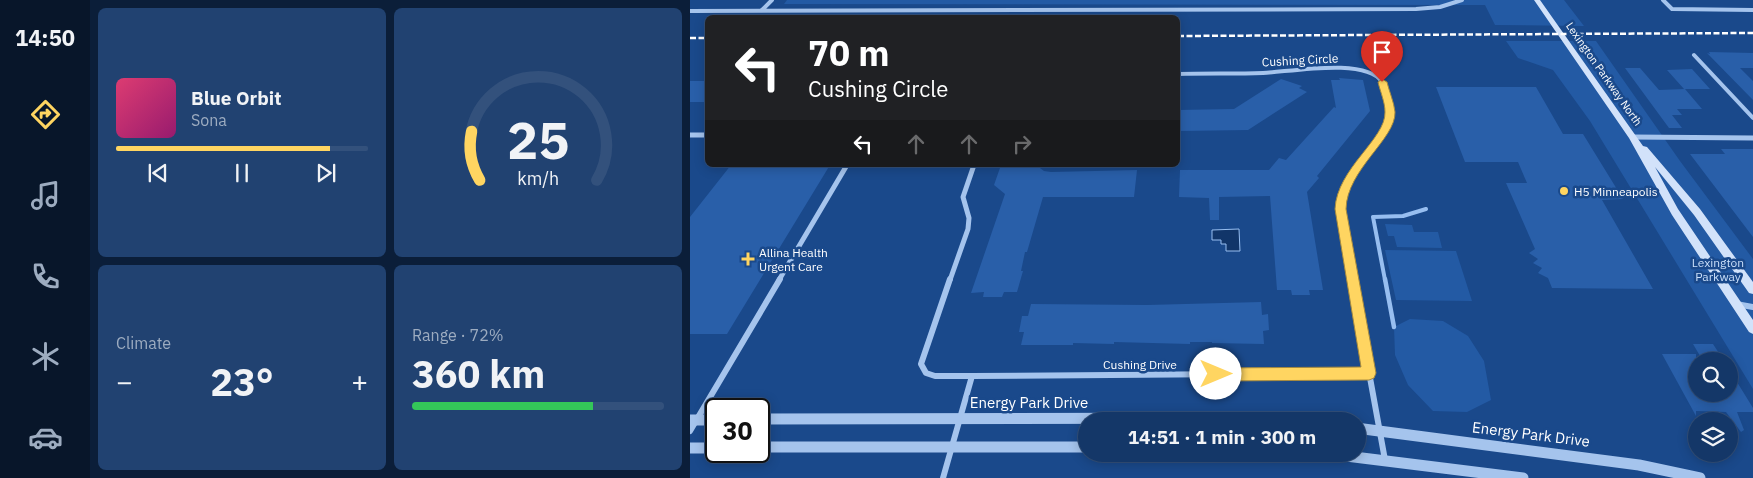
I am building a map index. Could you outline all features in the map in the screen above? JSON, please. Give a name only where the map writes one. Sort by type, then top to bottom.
[{"type":"main road","name":"Lexington Parkway North","points":[[1536,0],[1633,137],[1687,199],[1753,290]]},
{"type":"main road","name":"Lexington Parkway North","points":[[1633,137],[1675,212],[1753,329]]},
{"type":"street","points":[[762,10],[772,0]]},
{"type":"street","points":[[690,11],[1416,9],[1440,7],[1462,0]]},
{"type":"street","points":[[1663,0],[1672,9],[1753,10]]},
{"type":"street","points":[[1694,55],[1753,118]]},
{"type":"street","name":"Cushing Circle","points":[[1180,74],[1266,73],[1294,69],[1348,68],[1364,72],[1382,82],[1390,111],[1388,124],[1348,178],[1341,197],[1340,209],[1385,460]]},
{"type":"street","points":[[690,136],[705,136]]},
{"type":"street","points":[[1633,137],[1753,138]]},
{"type":"street","points":[[690,431],[693,420],[846,167]]},
{"type":"street","points":[[944,478],[972,376],[935,376],[926,373],[921,364],[968,229],[969,218],[963,197],[973,167]]},
{"type":"street","points":[[1736,304],[1753,306]]},
{"type":"street","name":"Cushing Drive","points":[[972,376],[1369,373]]},
{"type":"street","name":"Energy Park Drive","points":[[770,419],[1078,418]]},
{"type":"street","name":"Energy Park Drive","points":[[1366,429],[1639,465],[1700,478]]},
{"type":"street","points":[[770,447],[1078,447]]},
{"type":"street","points":[[690,448],[705,448]]},
{"type":"street","points":[[1366,458],[1523,478]]},
{"type":"green space","points":[[787,0],[1564,0],[1584,26],[1495,25],[1485,5],[784,4]]},
{"type":"green space","name":"Lexington Parkway","points":[[1506,41],[1596,41],[1680,161],[1753,259],[1753,389],[1738,364],[1738,352],[1730,352],[1590,121],[1553,70],[1518,58]]},
{"type":"green space","points":[[1385,224],[1412,225],[1414,232],[1438,232],[1442,248],[1397,247],[1394,236],[1388,236]]},
{"type":"green space","points":[[1385,250],[1456,251],[1472,301],[1396,300]]},
{"type":"green space","points":[[1410,319],[1443,321],[1468,336],[1484,361],[1491,400],[1467,412],[1433,411],[1408,385],[1395,355],[1394,327]]},
{"type":"shaded area","points":[[1239,229],[1240,251],[1226,251],[1226,244],[1221,244],[1221,240],[1212,240],[1212,230]]},
{"type":"building","points":[[1709,52],[1753,53],[1753,68],[1740,68],[1753,81],[1753,100],[1707,53],[1710,54]]},
{"type":"building","points":[[1625,68],[1640,68],[1659,90],[1685,89],[1702,109],[1677,109],[1682,115],[1672,115],[1682,128],[1669,128]]},
{"type":"building","points":[[1692,69],[1710,89],[1684,89],[1667,70]]},
{"type":"building","points":[[1339,78],[1363,80],[1370,111],[1317,176],[1319,178],[1307,192],[1323,290],[1309,290],[1310,295],[1292,295],[1291,290],[1277,290],[1270,196],[1219,197],[1219,220],[1210,220],[1209,198],[1179,197],[1180,170],[1269,170],[1279,158],[1286,160],[1334,107],[1336,108],[1331,80],[1340,80]]},
{"type":"building","points":[[1281,79],[1302,86],[1299,88],[1307,92],[1248,130],[1180,131],[1180,110],[1234,109]]},
{"type":"building","points":[[690,81],[705,81],[705,102],[690,102]]},
{"type":"building","name":"H5 Minneapolis","points":[[1436,87],[1536,87],[1563,134],[1583,134],[1623,199],[1602,200],[1653,289],[1552,288],[1548,278],[1538,273],[1542,268],[1533,263],[1538,259],[1529,253],[1535,249],[1506,183],[1527,183],[1518,162],[1465,162]]},
{"type":"building","points":[[1721,149],[1753,149],[1753,237],[1690,154],[1725,154]]},
{"type":"building","points":[[729,167],[829,167],[727,334],[690,334],[690,217]]},
{"type":"building","points":[[1000,167],[1039,167],[1044,171],[1051,172],[1137,170],[1134,197],[1043,197],[1027,252],[1025,252],[1021,271],[1023,271],[1017,292],[1004,292],[1002,297],[983,297],[984,292],[971,293],[1005,194],[994,185]]},
{"type":"building","points":[[1261,302],[1262,315],[1268,314],[1269,330],[1263,331],[1264,344],[1114,342],[1114,344],[1021,345],[1024,332],[1019,332],[1022,316],[1028,316],[1031,304],[1147,305]]},
{"type":"building","points":[[1693,344],[1713,344],[1718,352],[1698,352]]},
{"type":"building","points":[[1662,354],[1688,354],[1688,401]]},
{"type":"building","points":[[1738,384],[1753,408],[1753,412],[1694,412],[1688,402],[1738,402]]},
{"type":"building","points":[[1738,415],[1744,430],[1741,432],[1738,428]]},
{"type":"waterway","points":[[1385,280],[1373,217],[1403,216],[1426,209]]},
{"type":"waterway","points":[[1385,279],[1394,327]]},
{"type":"railway","points":[[1180,36],[1753,33]]},
{"type":"railway","points":[[690,38],[705,38]]},
{"type":"place","name":"H5 Minneapolis","points":[[1564,191]]},
{"type":"place","name":"Allina Health Urgent Care","points":[[748,259]]},
{"type":"route","points":[[1216,374],[1369,373],[1340,209],[1341,197],[1348,178],[1380,137],[1390,118],[1390,111],[1382,82]]}]
